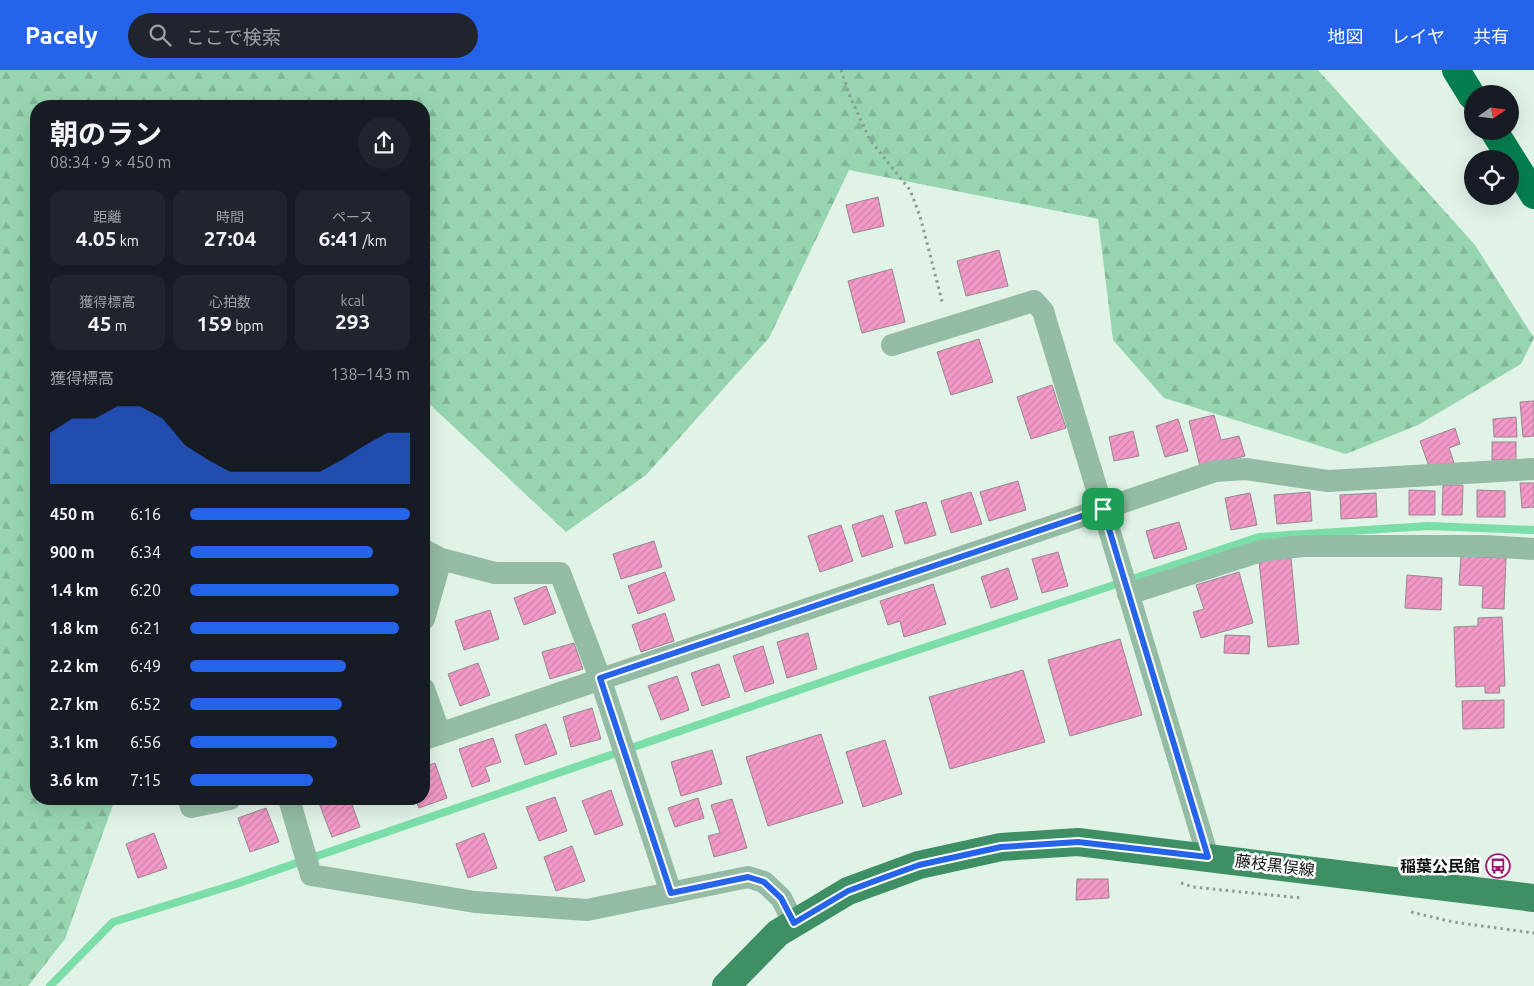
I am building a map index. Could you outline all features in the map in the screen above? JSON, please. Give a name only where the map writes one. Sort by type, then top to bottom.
[{"type":"highway","points":[[1456,70],[1465,85]]},
{"type":"highway","points":[[1500,140],[1534,195]]},
{"type":"main road","name":"藤枝黒俣線","points":[[726,986],[786,928],[848,891],[919,865],[1001,847],[1078,842],[1534,898]]},
{"type":"street","points":[[892,345],[1034,301],[1044,311],[1208,857]]},
{"type":"street","points":[[432,736],[1215,471],[1246,469],[1328,481],[1534,469]]},
{"type":"street","points":[[1128,594],[1261,551],[1294,547],[1485,546],[1534,549]]},
{"type":"street","points":[[430,576],[433,555],[495,573],[560,573],[600,678],[671,893]]},
{"type":"street","points":[[291,805],[311,875],[475,902],[587,910],[748,877],[764,882],[781,898],[786,928]]},
{"type":"path","points":[[841,70],[851,99],[870,140],[910,190],[920,216],[949,328]]},
{"type":"path","points":[[1175,881],[1193,887],[1310,899]]},
{"type":"path","points":[[1408,911],[1454,922],[1534,932]]},
{"type":"green space","points":[[0,70],[1318,70],[1475,245],[1534,338],[1521,364],[1418,425],[1346,454],[1164,398],[1113,340],[1098,219],[849,170],[769,338],[646,475],[566,532],[430,405],[430,100],[30,100],[30,805],[113,805],[65,939],[28,986],[0,986]]},
{"type":"building","points":[[878,197],[884,226],[853,233],[846,205]]},
{"type":"building","points":[[999,250],[1008,286],[966,296],[957,261]]},
{"type":"building","points":[[892,269],[905,322],[862,333],[848,281]]},
{"type":"building","points":[[979,339],[993,382],[951,395],[937,352]]},
{"type":"building","points":[[1052,385],[1066,428],[1031,439],[1017,397]]},
{"type":"building","points":[[1534,401],[1534,436],[1523,437],[1520,402]]},
{"type":"building","points":[[1214,415],[1221,440],[1239,436],[1245,456],[1200,467],[1189,421]]},
{"type":"building","points":[[1516,417],[1517,437],[1494,437],[1493,419]]},
{"type":"building","points":[[1178,419],[1188,451],[1165,457],[1156,426]]},
{"type":"building","points":[[1455,428],[1460,444],[1449,448],[1454,463],[1431,472],[1420,441]]},
{"type":"building","points":[[1133,431],[1139,456],[1114,461],[1109,437]]},
{"type":"building","points":[[1492,442],[1516,442],[1516,460],[1492,460]]},
{"type":"building","points":[[1018,481],[1026,510],[989,521],[980,492]]},
{"type":"building","points":[[1520,483],[1534,483],[1534,507],[1522,508]]},
{"type":"building","points":[[1443,485],[1463,485],[1462,515],[1442,515]]},
{"type":"building","points":[[1409,490],[1435,491],[1435,515],[1409,515]]},
{"type":"building","points":[[1477,490],[1505,491],[1505,517],[1477,517]]},
{"type":"building","points":[[971,492],[982,524],[951,533],[941,501]]},
{"type":"building","points":[[1310,492],[1312,521],[1277,524],[1274,495]]},
{"type":"building","points":[[1250,493],[1257,525],[1231,530],[1225,498]]},
{"type":"building","points":[[1376,493],[1377,517],[1341,519],[1340,495]]},
{"type":"building","points":[[926,502],[936,535],[905,544],[895,511]]},
{"type":"building","points":[[883,515],[893,547],[862,557],[852,525]]},
{"type":"building","points":[[1179,522],[1187,549],[1154,559],[1146,531]]},
{"type":"building","points":[[841,525],[853,561],[820,572],[808,536]]},
{"type":"building","points":[[654,541],[662,567],[621,579],[613,554]]},
{"type":"building","points":[[1058,552],[1068,586],[1042,593],[1032,559]]},
{"type":"building","points":[[1461,556],[1506,558],[1504,609],[1482,608],[1483,586],[1459,585]]},
{"type":"building","points":[[1291,558],[1299,644],[1268,647],[1259,561]]},
{"type":"building","points":[[1008,568],[1018,599],[991,608],[981,577]]},
{"type":"building","points":[[665,572],[675,600],[638,614],[628,586]]},
{"type":"building","points":[[1239,572],[1253,623],[1201,638],[1193,612],[1204,609],[1196,585]]},
{"type":"building","points":[[1407,575],[1442,578],[1441,610],[1405,608]]},
{"type":"building","points":[[933,584],[946,624],[904,637],[900,621],[888,625],[880,601]]},
{"type":"building","points":[[546,586],[556,613],[524,625],[514,598]]},
{"type":"building","points":[[490,610],[499,639],[464,650],[455,621]]},
{"type":"building","points":[[665,613],[674,641],[641,652],[632,625]]},
{"type":"building","points":[[1502,617],[1505,686],[1499,686],[1500,693],[1485,693],[1485,686],[1456,687],[1454,627],[1478,626],[1478,618]]},
{"type":"building","points":[[808,633],[817,669],[787,678],[777,642]]},
{"type":"building","points":[[1225,635],[1250,636],[1249,654],[1224,653]]},
{"type":"building","points":[[1120,639],[1142,715],[1070,736],[1048,660]]},
{"type":"building","points":[[574,643],[583,669],[550,679],[542,652]]},
{"type":"building","points":[[763,646],[774,683],[745,692],[733,656]]},
{"type":"building","points":[[478,663],[490,695],[460,706],[448,674]]},
{"type":"building","points":[[719,664],[730,697],[702,706],[691,673]]},
{"type":"building","points":[[1023,670],[1045,742],[950,769],[929,697]]},
{"type":"building","points":[[677,676],[689,710],[661,720],[648,686]]},
{"type":"building","points":[[1504,700],[1504,728],[1463,729],[1462,701]]},
{"type":"building","points":[[592,708],[601,739],[571,747],[563,717]]},
{"type":"building","points":[[546,724],[557,754],[525,765],[515,735]]},
{"type":"building","points":[[821,734],[843,803],[768,826],[746,757]]},
{"type":"building","points":[[493,738],[501,762],[485,767],[490,781],[472,787],[459,749]]},
{"type":"building","points":[[885,740],[902,794],[863,807],[846,752]]},
{"type":"building","points":[[712,750],[722,784],[681,796],[671,762]]},
{"type":"building","points":[[435,763],[447,798],[430,804],[430,765]]},
{"type":"building","points":[[611,790],[623,825],[595,835],[582,801]]},
{"type":"building","points":[[555,797],[567,831],[539,841],[526,807]]},
{"type":"building","points":[[698,798],[704,818],[675,827],[668,808]]},
{"type":"building","points":[[732,799],[747,848],[714,857],[708,836],[720,833],[711,805]]},
{"type":"building","points":[[320,805],[352,805],[360,827],[332,837]]},
{"type":"building","points":[[266,808],[279,842],[250,852],[238,818]]},
{"type":"building","points":[[154,833],[167,868],[138,878],[126,844]]},
{"type":"building","points":[[484,833],[497,868],[468,878],[456,844]]},
{"type":"building","points":[[572,846],[585,881],[556,891],[544,857]]},
{"type":"building","points":[[1077,879],[1108,879],[1109,898],[1076,900]]},
{"type":"waterway","points":[[50,986],[113,922],[236,884],[866,667],[1259,537],[1428,526],[1534,530]]},
{"type":"place","name":"稲葉公民館","points":[[1498,866]]},
{"type":"route","points":[[1103,509],[1208,857],[1078,842],[1001,847],[919,865],[883,878],[848,891],[794,923],[781,898],[764,882],[748,877],[671,893],[600,678],[1103,509]]}]
